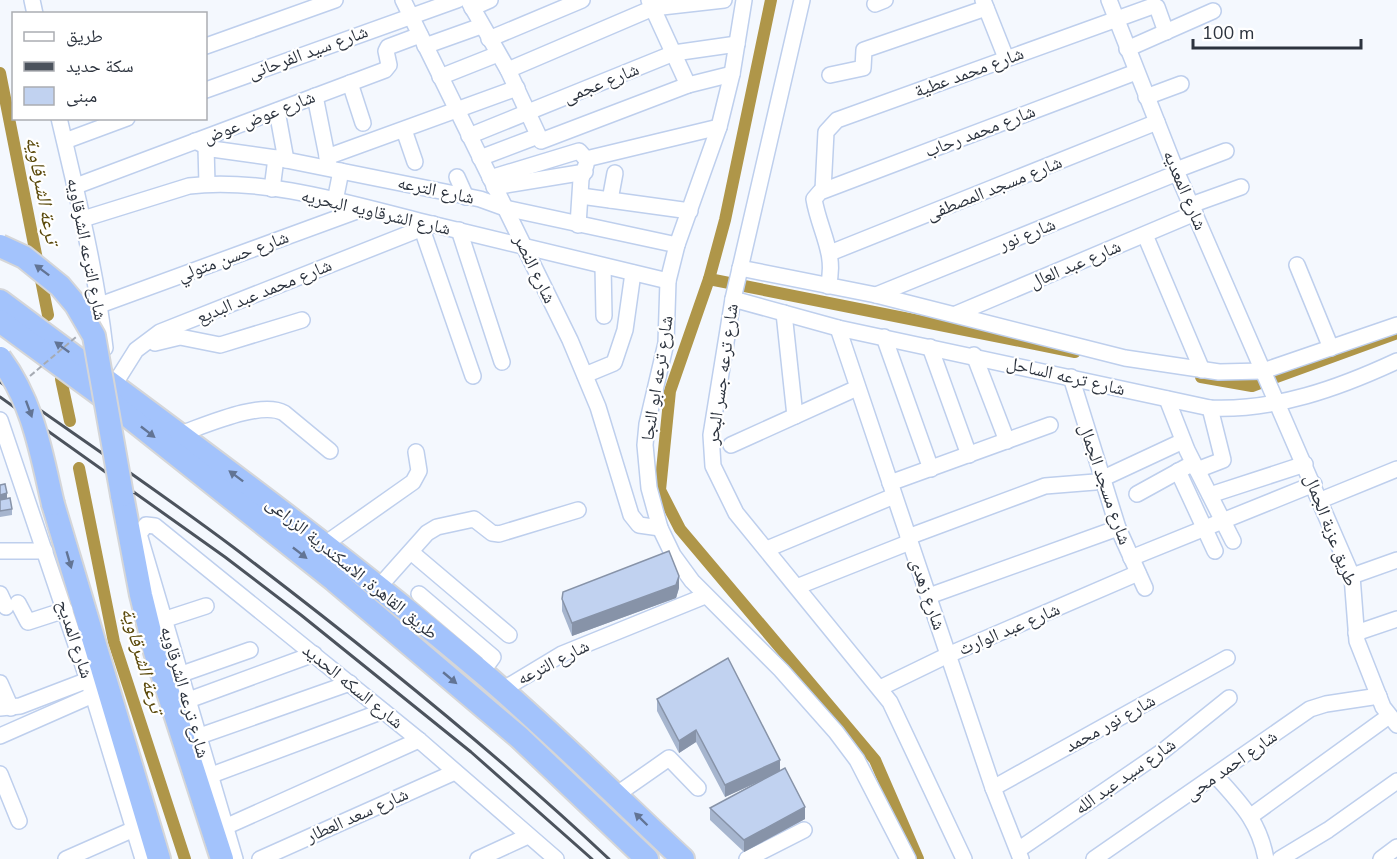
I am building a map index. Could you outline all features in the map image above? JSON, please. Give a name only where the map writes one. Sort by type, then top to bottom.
[{"type":"highway","points":[[0,246],[24,257],[49,275],[70,297],[91,329],[98,350],[135,568],[155,652],[222,859]]},
{"type":"highway","name":"طريق القاهرة, الاسكندرية الزراعى","points":[[0,301],[325,544],[482,672],[683,859]]},
{"type":"highway","name":"طريق القاهرة, الاسكندرية الزراعى","points":[[0,321],[109,401],[334,580],[520,738],[647,859]]},
{"type":"highway","points":[[0,358],[12,375],[29,408],[53,504],[159,859]]},
{"type":"street","points":[[207,46],[335,0]]},
{"type":"street","name":"شارع النصر","points":[[403,0],[456,111],[525,246],[585,375],[631,515],[639,525],[660,528]]},
{"type":"street","name":"شارع سيد الفرحانى","points":[[207,90],[457,0]]},
{"type":"street","points":[[490,0],[470,4],[508,70],[538,136],[543,142],[688,85],[732,74]]},
{"type":"street","points":[[489,39],[582,0]]},
{"type":"street","points":[[508,70],[651,4],[718,0]]},
{"type":"street","name":"شارع ترعه ابو النجا","points":[[744,0],[732,74],[719,127],[677,245],[668,281],[668,324],[645,445],[649,488],[660,528],[673,555],[705,596],[781,670],[836,732],[856,760],[908,859]]},
{"type":"street","name":"شارع ترعه جسر البحر","points":[[802,0],[733,299],[710,451],[713,466],[728,500],[880,688],[907,734],[964,859]]},
{"type":"street","name":"شارع المعديه","points":[[1109,0],[1146,97],[1275,401]]},
{"type":"street","points":[[651,4],[688,85]]},
{"type":"street","points":[[830,75],[863,68],[864,50],[985,4],[1005,58]]},
{"type":"street","name":"شارع محمد عطية","points":[[823,190],[826,132],[837,120],[1116,18],[1155,6],[1166,32]]},
{"type":"street","points":[[1127,49],[1213,11]]},
{"type":"street","points":[[422,41],[481,26]]},
{"type":"street","name":"شارع عوض عوض","points":[[76,186],[200,144],[277,111],[389,68],[386,51],[388,46],[422,41]]},
{"type":"street","name":"شارع عجمى","points":[[469,136],[674,53],[737,44]]},
{"type":"street","points":[[440,77],[498,54]]},
{"type":"street","name":"شارع محمد رحاب","points":[[823,190],[1136,72]]},
{"type":"street","points":[[350,83],[363,123]]},
{"type":"street","points":[[1146,97],[1181,84]]},
{"type":"street","points":[[333,165],[404,130],[517,88]]},
{"type":"street","points":[[315,96],[333,165],[335,201]]},
{"type":"street","points":[[272,189],[281,159],[277,111]]},
{"type":"street","name":"شارع الترعه الشرقاويه","points":[[59,120],[83,219],[112,383]]},
{"type":"street","points":[[64,141],[122,120]]},
{"type":"street","name":"شارع مسجد المصطفى","points":[[830,253],[1157,123]]},
{"type":"street","points":[[492,182],[557,176],[586,165],[719,127]]},
{"type":"street","points":[[404,130],[415,162]]},
{"type":"street","points":[[480,159],[538,136]]},
{"type":"street","points":[[200,144],[207,184]]},
{"type":"street","name":"شارع الترعه","points":[[200,144],[281,159],[333,165],[578,225],[677,245]]},
{"type":"street","points":[[492,182],[551,159],[580,151],[586,165],[581,179],[578,225]]},
{"type":"street","name":"شارع نور","points":[[876,295],[1226,151]]},
{"type":"street","points":[[551,159],[557,176]]},
{"type":"street","points":[[610,200],[615,173]]},
{"type":"street","points":[[458,177],[466,197]]},
{"type":"street","name":"شارع الشرقاويه البحريه","points":[[83,219],[173,190],[207,184],[272,189],[335,201],[428,226],[459,230],[668,281]]},
{"type":"street","name":"شارع عبد العال","points":[[956,314],[1145,235],[1241,187]]},
{"type":"street","points":[[823,190],[814,199],[830,253],[832,272],[828,286]]},
{"type":"street","points":[[581,196],[610,200],[643,197],[690,211]]},
{"type":"street","name":"شارع حسن متولي","points":[[100,305],[365,208]]},
{"type":"street","points":[[428,226],[473,376]]},
{"type":"street","name":"شارع محمد عبد البديع","points":[[112,383],[136,350],[152,337],[170,328],[428,226]]},
{"type":"street","points":[[459,230],[502,362]]},
{"type":"street","points":[[1145,235],[1202,370]]},
{"type":"street","points":[[1297,265],[1331,348]]},
{"type":"street","points":[[603,266],[604,316]]},
{"type":"street","name":"شارع ترعه الساحل","points":[[740,268],[876,295],[1125,357],[1202,370],[1264,374],[1397,325]]},
{"type":"street","points":[[585,375],[614,363],[625,330],[633,273]]},
{"type":"street","name":"شارع ترعه الساحل","points":[[733,299],[838,328],[974,355],[1210,408],[1243,408],[1326,390],[1397,362]]},
{"type":"street","points":[[784,313],[795,416]]},
{"type":"street","points":[[136,350],[180,337],[207,344],[226,344],[302,320]]},
{"type":"street","name":"شارع زهدى","points":[[838,328],[993,788],[1019,855]]},
{"type":"street","points":[[884,337],[931,469]]},
{"type":"street","points":[[930,347],[969,455]]},
{"type":"street","points":[[974,355],[1006,441]]},
{"type":"street","name":"شارع مسجد الجمال","points":[[1071,377],[1118,528],[1145,588]]},
{"type":"street","points":[[731,445],[857,388]]},
{"type":"street","points":[[1167,399],[1183,441],[1233,541]]},
{"type":"street","name":"طريق عزبة الجمال","points":[[1275,401],[1314,484],[1352,576],[1355,585],[1356,633],[1379,696],[1393,721]]},
{"type":"street","points":[[1137,494],[1178,471],[1223,460],[1210,408]]},
{"type":"street","points":[[180,434],[256,410],[276,409],[284,412],[330,451]]},
{"type":"street","name":"شارع المديح","points":[[0,420],[5,450],[45,550],[65,609],[143,859]]},
{"type":"street","points":[[767,549],[931,469],[1050,425]]},
{"type":"street","points":[[798,586],[909,539],[1045,486],[1089,484],[1183,441]]},
{"type":"street","points":[[325,544],[413,482],[419,471],[416,452]]},
{"type":"street","points":[[1210,495],[1305,464]]},
{"type":"street","points":[[1321,500],[1397,470]]},
{"type":"street","points":[[1178,471],[1215,551]]},
{"type":"street","points":[[1131,558],[1314,484]]},
{"type":"street","points":[[378,588],[436,527],[474,519],[488,531],[499,534],[578,510]]},
{"type":"street","name":"شارع ترعه الشرقاويه","points":[[143,526],[139,534],[186,701],[235,859]]},
{"type":"street","name":"شارع السكه الحديد","points":[[143,526],[155,526],[350,683],[556,859]]},
{"type":"street","points":[[929,596],[1118,528]]},
{"type":"street","points":[[0,551],[45,550]]},
{"type":"street","points":[[411,552],[509,634]]},
{"type":"street","points":[[1352,576],[1397,560]]},
{"type":"street","name":"شارع عبد الوارث","points":[[880,688],[948,655],[1138,573]]},
{"type":"street","points":[[419,594],[493,657],[482,672]]},
{"type":"street","name":"شارع الترعه","points":[[502,690],[562,654],[705,596]]},
{"type":"street","points":[[8,601],[28,622],[65,609]]},
{"type":"street","points":[[163,620],[206,606]]},
{"type":"street","points":[[1356,633],[1397,619]]},
{"type":"street","points":[[179,675],[250,650]]},
{"type":"street","points":[[186,701],[314,654]]},
{"type":"street","name":"شارع نور محمد","points":[[993,788],[1227,658]]},
{"type":"street","points":[[0,683],[5,708],[91,687]]},
{"type":"street","points":[[197,737],[350,683]]},
{"type":"street","points":[[0,736],[91,687]]},
{"type":"street","name":"شارع احمد محى","points":[[1094,859],[1310,710],[1326,704],[1379,696]]},
{"type":"street","name":"شارع سيد عبد الله","points":[[1019,855],[1163,751],[1229,698]]},
{"type":"street","points":[[209,776],[383,711]]},
{"type":"street","points":[[1251,816],[1393,721]]},
{"type":"street","points":[[225,827],[419,740]]},
{"type":"street","points":[[616,795],[669,758],[698,788]]},
{"type":"street","name":"شارع سعد العطار","points":[[260,859],[454,772]]},
{"type":"street","points":[[0,774],[19,821]]},
{"type":"street","points":[[1216,776],[1258,827],[1266,859]]},
{"type":"street","points":[[1280,859],[1328,830],[1397,781]]},
{"type":"street","points":[[66,859],[134,829]]},
{"type":"street","points":[[747,859],[804,830]]},
{"type":"street","points":[[478,859],[528,836]]},
{"type":"street","points":[[1381,859],[1397,847]]},
{"type":"path","points":[[27,378],[76,337]]},
{"type":"building","points":[[5,484],[7,493],[0,495],[0,485]]},
{"type":"building","points":[[10,498],[12,509],[0,511],[0,500]]},
{"type":"building","points":[[669,551],[679,576],[676,585],[572,623],[562,599],[563,592]]},
{"type":"building","points":[[728,658],[780,760],[725,785],[696,730],[679,741],[657,699]]},
{"type":"building","points":[[785,768],[805,807],[744,840],[710,808]]},
{"type":"waterway","points":[[771,0],[725,220],[709,279],[670,391],[660,490],[680,529],[875,760],[918,859]]},
{"type":"waterway","name":"ترعة الشرقاوية","points":[[0,73],[48,315]]},
{"type":"waterway","points":[[709,279],[1075,352]]},
{"type":"waterway","points":[[1201,377],[1252,386],[1397,333]]},
{"type":"waterway","name":"ترعة الشرقاوية","points":[[61,379],[70,421]]},
{"type":"waterway","name":"ترعة الشرقاوية","points":[[79,468],[114,642],[185,859]]},
{"type":"railway","points":[[0,382],[233,547],[330,621],[519,777],[609,859]]},
{"type":"railway","points":[[0,397],[225,557],[301,615],[471,752],[592,859]]}]
